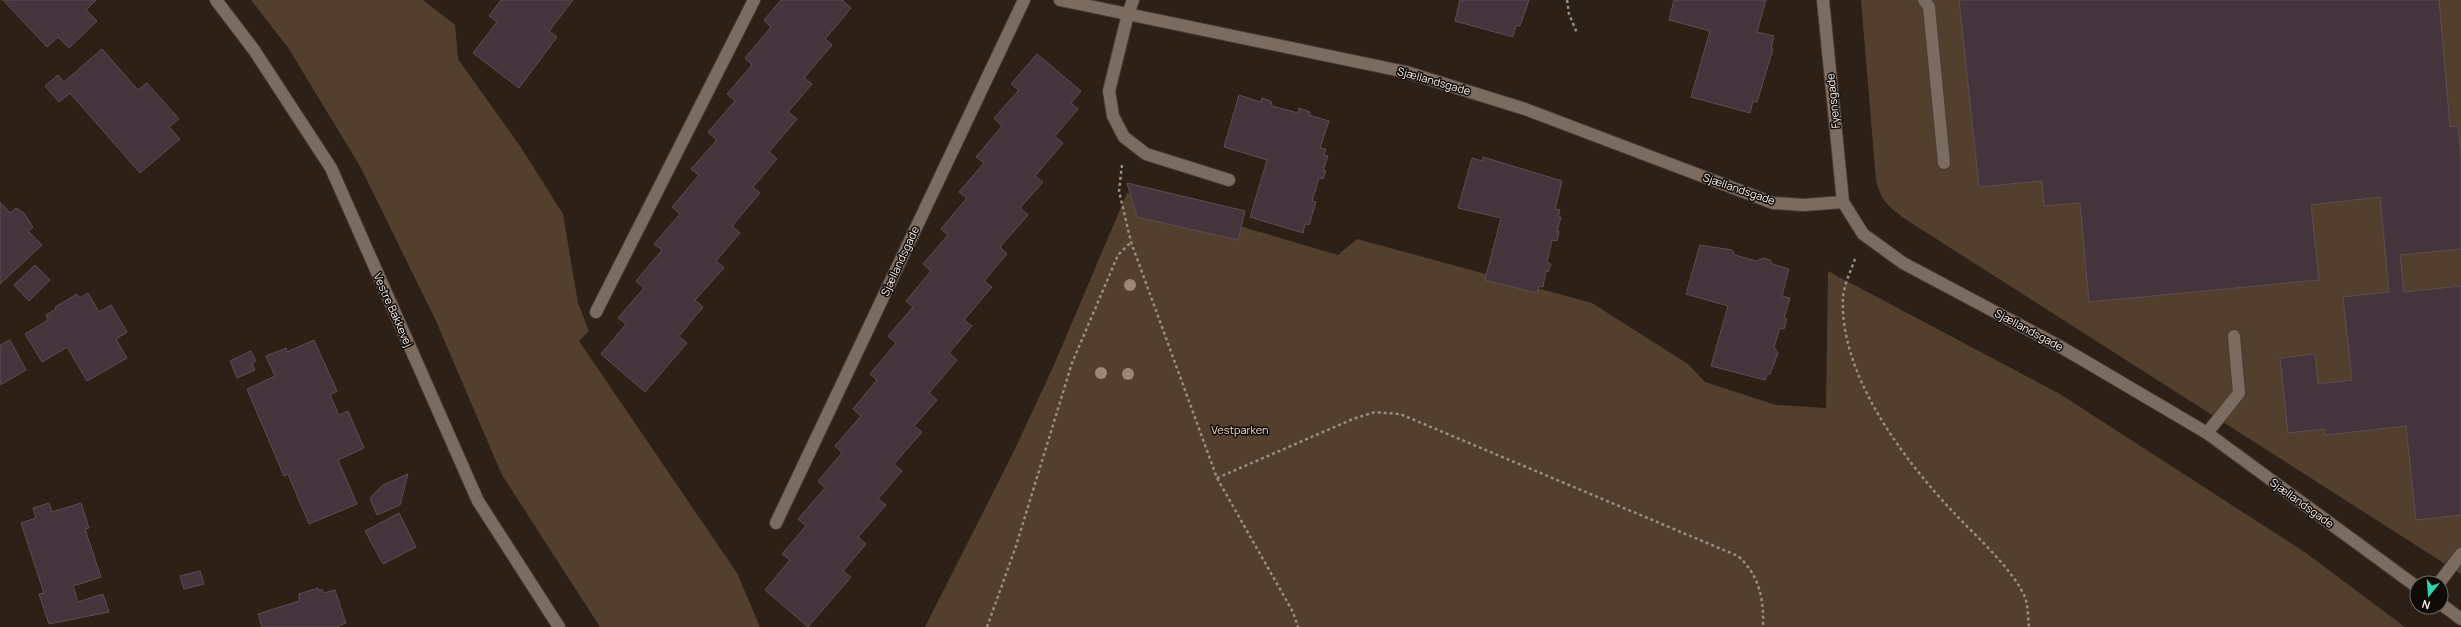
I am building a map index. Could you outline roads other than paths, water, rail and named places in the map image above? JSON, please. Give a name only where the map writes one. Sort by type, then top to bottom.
[{"type":"street","name":"Vestre Bakkevej","points":[[216,0],[254,50],[331,168],[478,501],[559,627]]},
{"type":"street","points":[[596,312],[754,0]]},
{"type":"street","name":"Sjællandsgade","points":[[776,523],[1024,0]]},
{"type":"street","name":"Sjællandsgade","points":[[1060,0],[1406,72],[1526,109],[1773,203],[1804,205],[1843,202],[1863,234],[1903,263],[2061,347],[2207,433],[2409,581]]},
{"type":"street","points":[[1133,0],[1128,14],[1110,91],[1113,116],[1124,137],[1146,154],[1229,180]]},
{"type":"street","name":"Fyensgade","points":[[1823,0],[1843,202]]},
{"type":"street","points":[[1924,0],[1929,7],[1944,163]]},
{"type":"street","points":[[2207,433],[2239,393],[2234,336]]},
{"type":"street","points":[[2445,575],[2461,554]]},
{"type":"street","points":[[2449,610],[2461,619]]},
{"type":"park label","name":"Vestparken","points":[[1240,430]]}]
